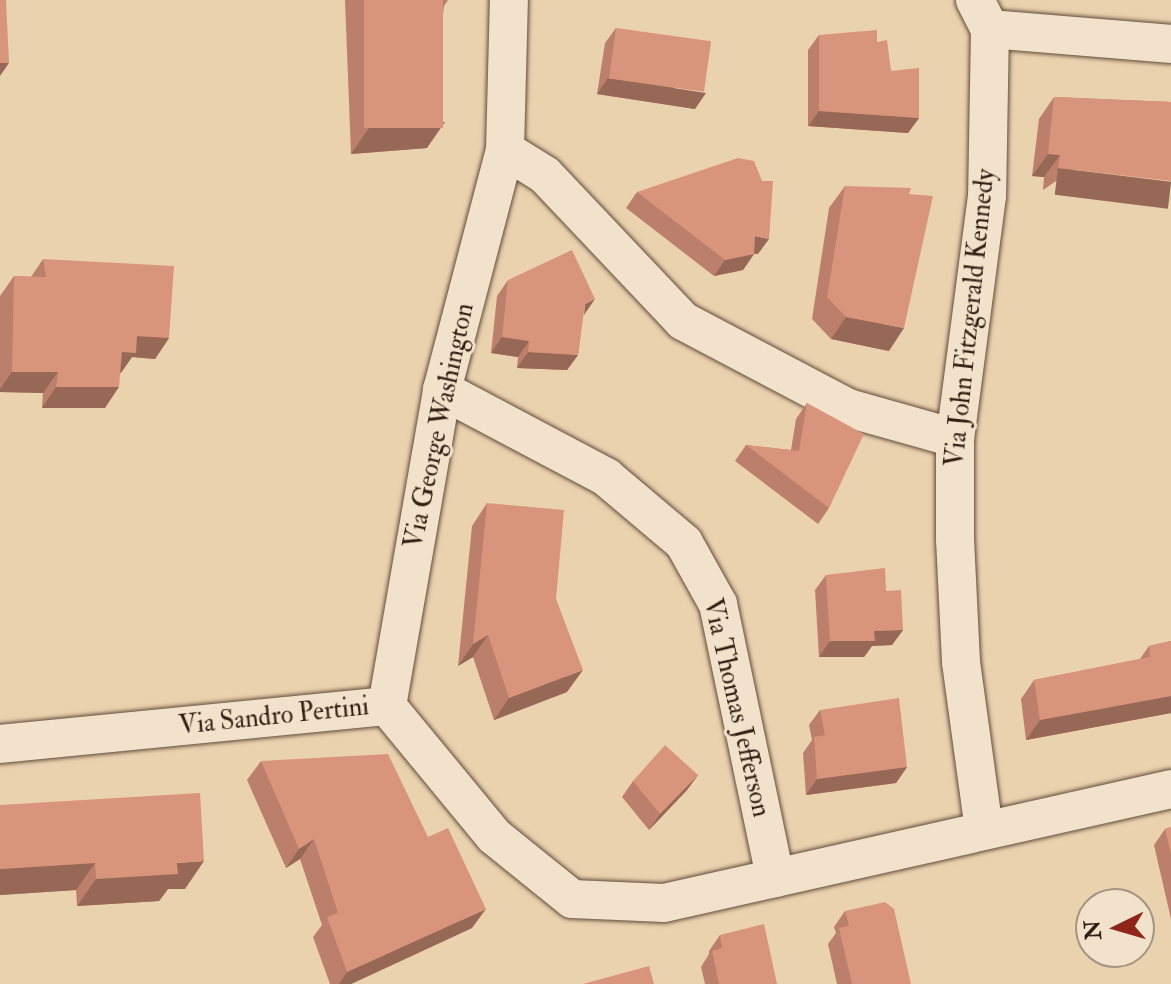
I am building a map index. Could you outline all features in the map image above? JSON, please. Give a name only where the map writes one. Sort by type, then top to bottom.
[{"type":"street","name":"Via George Washington","points":[[387,706],[442,390],[505,150],[509,0]]},
{"type":"street","points":[[982,14],[1171,44]]},
{"type":"street","name":"Via John Fitzgerald Kennedy","points":[[982,14],[987,196],[955,438],[961,662],[984,830]]},
{"type":"street","points":[[505,150],[545,175],[683,321],[848,408],[955,438]]},
{"type":"street","name":"Via Thomas Jefferson","points":[[442,390],[606,477],[684,543],[718,604],[775,878]]},
{"type":"street","name":"Via Sandro Pertini","points":[[0,744],[387,706],[494,836],[572,899],[664,903],[1171,789]]},
{"type":"building","points":[[0,0],[6,0],[9,63],[0,63]]},
{"type":"building","points":[[364,0],[443,0],[443,128],[364,128]]},
{"type":"building","points":[[616,28],[711,41],[704,92],[609,79]]},
{"type":"building","points":[[877,30],[877,42],[887,40],[891,71],[919,68],[919,118],[819,111],[819,35]]},
{"type":"building","points":[[1054,97],[1171,102],[1171,181],[1058,168],[1060,155],[1048,154]]},
{"type":"building","points":[[738,158],[754,161],[762,181],[773,181],[769,239],[755,236],[754,254],[725,260],[637,192]]},
{"type":"building","points":[[845,186],[911,188],[909,194],[933,196],[904,328],[846,317],[827,297]]},
{"type":"building","points":[[572,250],[595,299],[585,304],[578,355],[528,352],[529,341],[502,337],[508,280]]},
{"type":"building","points":[[43,259],[174,266],[169,338],[137,336],[136,353],[122,352],[119,387],[56,387],[58,372],[12,372],[14,276],[46,277]]},
{"type":"building","points":[[807,403],[864,434],[829,508],[746,445],[799,451]]},
{"type":"building","points":[[487,503],[564,510],[556,599],[583,670],[509,698],[488,635],[473,644]]},
{"type":"building","points":[[885,568],[886,591],[901,590],[903,630],[874,631],[875,641],[830,641],[826,575]]},
{"type":"building","points":[[1171,641],[1171,696],[1040,720],[1034,680],[1150,657],[1149,646]]},
{"type":"building","points":[[899,698],[907,767],[817,779],[814,737],[825,735],[820,710]]},
{"type":"building","points":[[665,745],[698,775],[660,814],[633,781]]},
{"type":"building","points":[[388,754],[428,837],[448,828],[486,909],[347,972],[327,917],[338,913],[314,839],[299,849],[261,761]]},
{"type":"building","points":[[200,793],[204,861],[177,863],[178,874],[96,879],[95,863],[0,869],[0,805]]},
{"type":"building","points":[[1171,827],[1171,855],[1165,829]]},
{"type":"building","points":[[885,902],[894,909],[911,984],[852,984],[839,928],[849,926],[845,911]]},
{"type":"building","points":[[764,924],[777,984],[719,984],[712,951],[722,948],[720,935]]},
{"type":"building","points":[[649,966],[654,984],[583,984]]}]
